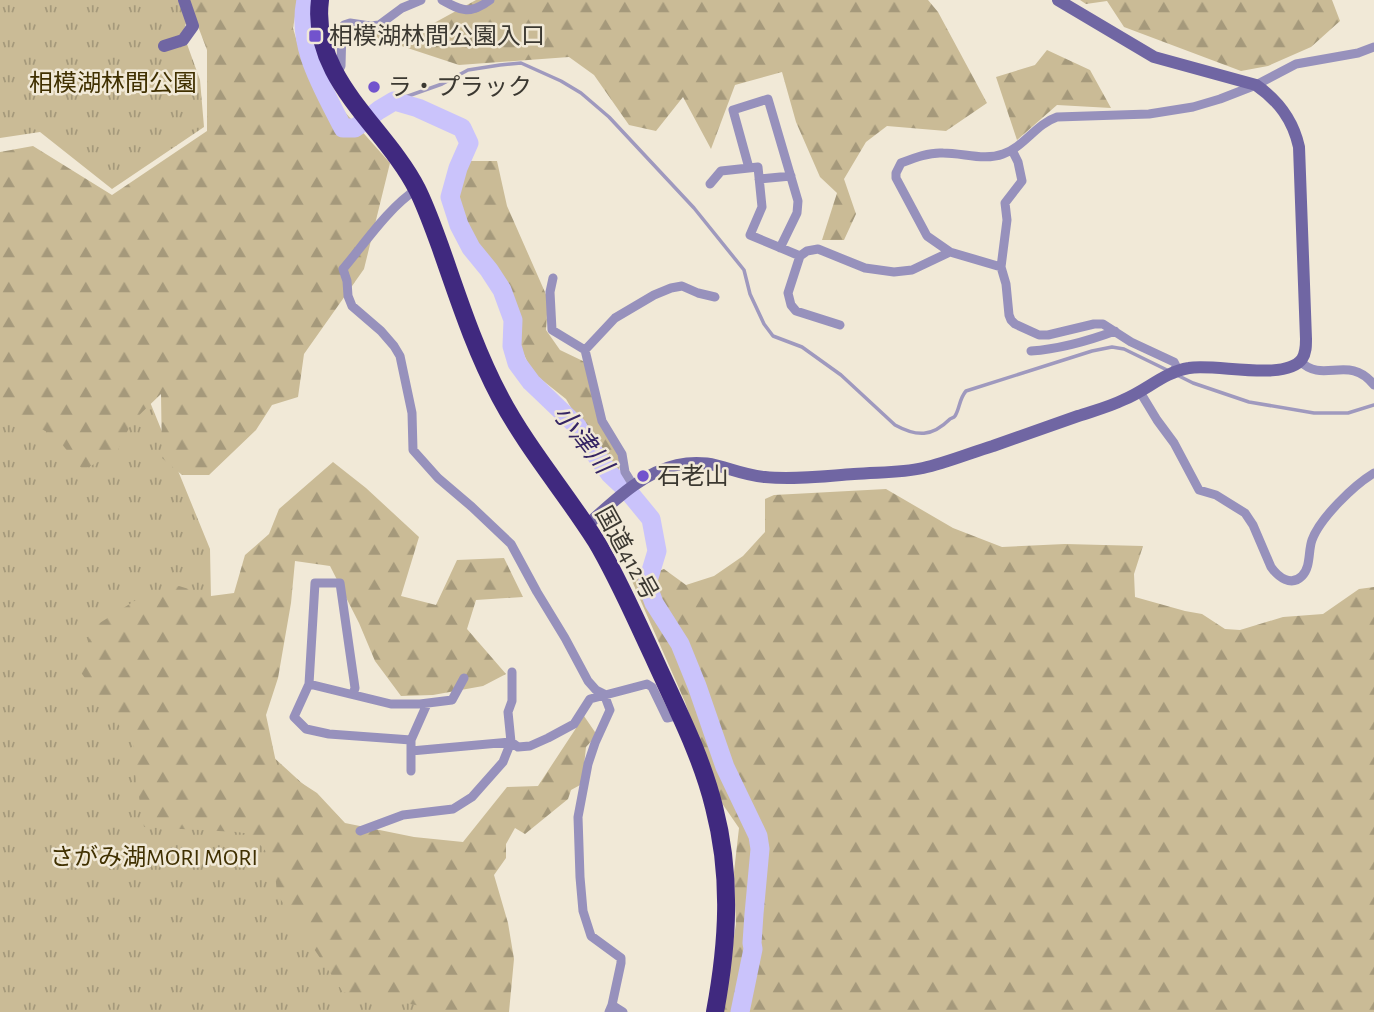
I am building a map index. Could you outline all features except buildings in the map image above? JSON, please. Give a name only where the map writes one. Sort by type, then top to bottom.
[{"type":"highway","name":"国道412号","points":[[320,0],[320,28],[324,49],[335,76],[397,156],[417,189],[485,369],[535,456],[586,526],[621,586],[700,763],[714,806],[723,861],[727,920],[715,1012]]},
{"type":"street","points":[[164,46],[183,40],[193,26],[184,0]]},
{"type":"street","points":[[335,76],[341,66],[344,25],[379,25],[402,8],[421,0]]},
{"type":"street","points":[[442,0],[465,10],[474,9],[490,0]]},
{"type":"street","points":[[586,526],[632,486],[653,473],[673,466],[707,462],[743,474],[783,479],[924,468],[1122,401],[1178,370],[1201,366],[1275,370],[1291,367],[1300,361],[1305,351],[1306,339],[1299,147],[1290,119],[1270,94],[1256,85],[1154,57],[1058,0]]},
{"type":"street","points":[[1001,267],[950,252],[929,238],[896,178],[901,163],[934,153],[987,157],[1002,155],[1013,150],[1044,124],[1057,117],[1149,114],[1193,107],[1256,85],[1296,64],[1358,53],[1374,47]]},
{"type":"street","points":[[749,168],[733,110],[768,99],[798,201],[797,213],[780,248]]},
{"type":"street","points":[[1013,150],[1022,181],[1005,203],[1007,220],[1001,267],[1010,320],[1043,335],[1100,323],[1107,325],[1141,347],[1174,362],[1178,370]]},
{"type":"street","points":[[710,184],[721,171],[758,167],[762,207],[750,235],[800,256]]},
{"type":"street","points":[[759,179],[791,176]]},
{"type":"street","points":[[417,189],[385,218],[343,269],[348,296],[352,306],[381,331],[400,356],[412,413],[414,450],[438,478],[511,544],[588,681],[604,694],[610,710],[589,764],[578,817],[578,836],[583,911],[591,936],[621,958],[610,1009],[623,1012]]},
{"type":"street","points":[[840,325],[796,311],[791,305],[789,293],[800,256],[807,251],[818,249],[865,268],[894,272],[912,270],[950,252]]},
{"type":"street","points":[[553,278],[550,292],[552,330],[585,351],[602,421],[622,454],[625,472],[632,486]]},
{"type":"street","points":[[585,351],[615,318],[654,295],[682,286],[715,297]]},
{"type":"street","points":[[1031,351],[1046,350],[1115,331]]},
{"type":"street","points":[[1300,361],[1306,367],[1316,370],[1357,371],[1374,385]]},
{"type":"street","points":[[1140,392],[1174,443],[1199,490],[1216,495],[1245,513],[1271,567],[1284,580],[1294,581],[1302,576],[1307,568],[1311,541],[1320,527],[1353,487],[1374,473]]},
{"type":"street","points":[[353,694],[355,688],[340,583],[315,583],[309,684],[294,717],[306,729],[411,746],[512,743],[518,747],[530,746],[574,723],[590,699],[647,684],[652,687],[667,718],[680,715]]},
{"type":"street","points":[[360,831],[403,815],[453,809],[472,797],[503,762],[512,743],[508,712],[512,701],[512,672]]},
{"type":"street","points":[[309,684],[391,704],[426,704],[452,700],[464,678]]},
{"type":"street","points":[[411,771],[411,746],[426,704]]},
{"type":"green space","name":"相模湖林間公園","points":[[0,0],[181,0],[187,20],[183,33],[200,80],[204,127],[112,189],[40,132],[0,138]]},
{"type":"green space","points":[[188,0],[298,0],[293,28],[304,66],[390,163],[364,269],[304,354],[298,397],[272,405],[256,430],[209,475],[182,475],[162,458],[161,394],[132,422],[117,452],[83,470],[56,437],[0,406],[0,152],[33,146],[112,195],[207,131],[207,50]]},
{"type":"green space","points":[[476,0],[928,0],[938,12],[987,103],[946,131],[887,126],[866,142],[844,179],[856,214],[844,240],[822,240],[837,193],[820,177],[796,122],[782,72],[735,85],[711,149],[683,97],[656,131],[629,125],[594,75],[569,57],[459,65],[350,29],[425,28]]},
{"type":"green space","points":[[1080,0],[1332,0],[1340,21],[1311,47],[1268,66],[1241,71],[1124,27],[1107,1],[1086,4]]},
{"type":"green space","points":[[1047,50],[1090,70],[1111,108],[1057,105],[1017,140],[996,77],[1035,65]]},
{"type":"green space","points":[[468,161],[497,161],[507,206],[548,299],[546,330],[560,350],[585,362],[599,422],[620,455],[619,472],[585,432],[566,399],[532,372],[521,348],[515,304],[493,266],[465,230],[454,195]]},
{"type":"green space","name":"さがみ湖MORI MORI","points":[[0,296],[141,380],[210,549],[213,702],[339,817],[439,1012],[0,1012]]},
{"type":"green space","points":[[333,462],[419,537],[401,596],[436,605],[457,560],[504,558],[523,597],[476,600],[467,629],[506,674],[483,686],[433,695],[401,696],[375,661],[330,566],[295,561],[278,678],[266,715],[277,767],[317,793],[345,823],[414,837],[463,842],[507,787],[538,786],[584,716],[597,735],[586,747],[582,784],[571,790],[568,799],[525,834],[515,828],[506,844],[506,858],[494,875],[508,923],[514,959],[509,1012],[423,1012],[421,1006],[343,992],[277,894],[274,861],[251,834],[144,827],[135,773],[134,746],[77,667],[95,626],[147,593],[179,586],[211,596],[234,593],[245,555],[269,534],[279,509]]},
{"type":"green space","points":[[886,489],[953,528],[1002,547],[1065,544],[1143,546],[1134,574],[1135,597],[1202,614],[1225,629],[1240,630],[1283,617],[1323,614],[1359,589],[1374,587],[1374,1012],[722,1012],[736,924],[734,872],[739,828],[717,796],[685,702],[632,581],[664,569],[686,585],[714,576],[743,556],[765,532],[765,499],[774,495]]},
{"type":"waterway","name":"小津川","points":[[306,0],[304,17],[308,50],[320,82],[343,128],[355,128],[394,101],[418,108],[462,128],[469,143],[450,197],[459,225],[471,248],[502,290],[513,320],[512,346],[517,363],[531,382],[577,426],[610,474],[651,519],[657,551],[647,584],[654,603],[680,644],[725,767],[758,836],[760,849],[753,949],[740,1012]]},
{"type":"waterway","points":[[394,101],[442,84],[468,70],[521,63],[581,93],[609,117],[694,208],[744,270],[750,294],[764,324],[773,336],[802,347],[841,375],[895,425],[910,432],[930,432],[943,425],[955,416],[966,391],[1092,351],[1112,347],[1124,349],[1167,370]]},
{"type":"waterway","points":[[1177,375],[1249,402],[1314,413],[1348,413],[1374,405]]},
{"type":"place","name":"相模湖林間公園入口","points":[[315,36]]},
{"type":"place","name":"ラ・プラック","points":[[374,87]]},
{"type":"place","name":"石老山","points":[[643,476]]}]
